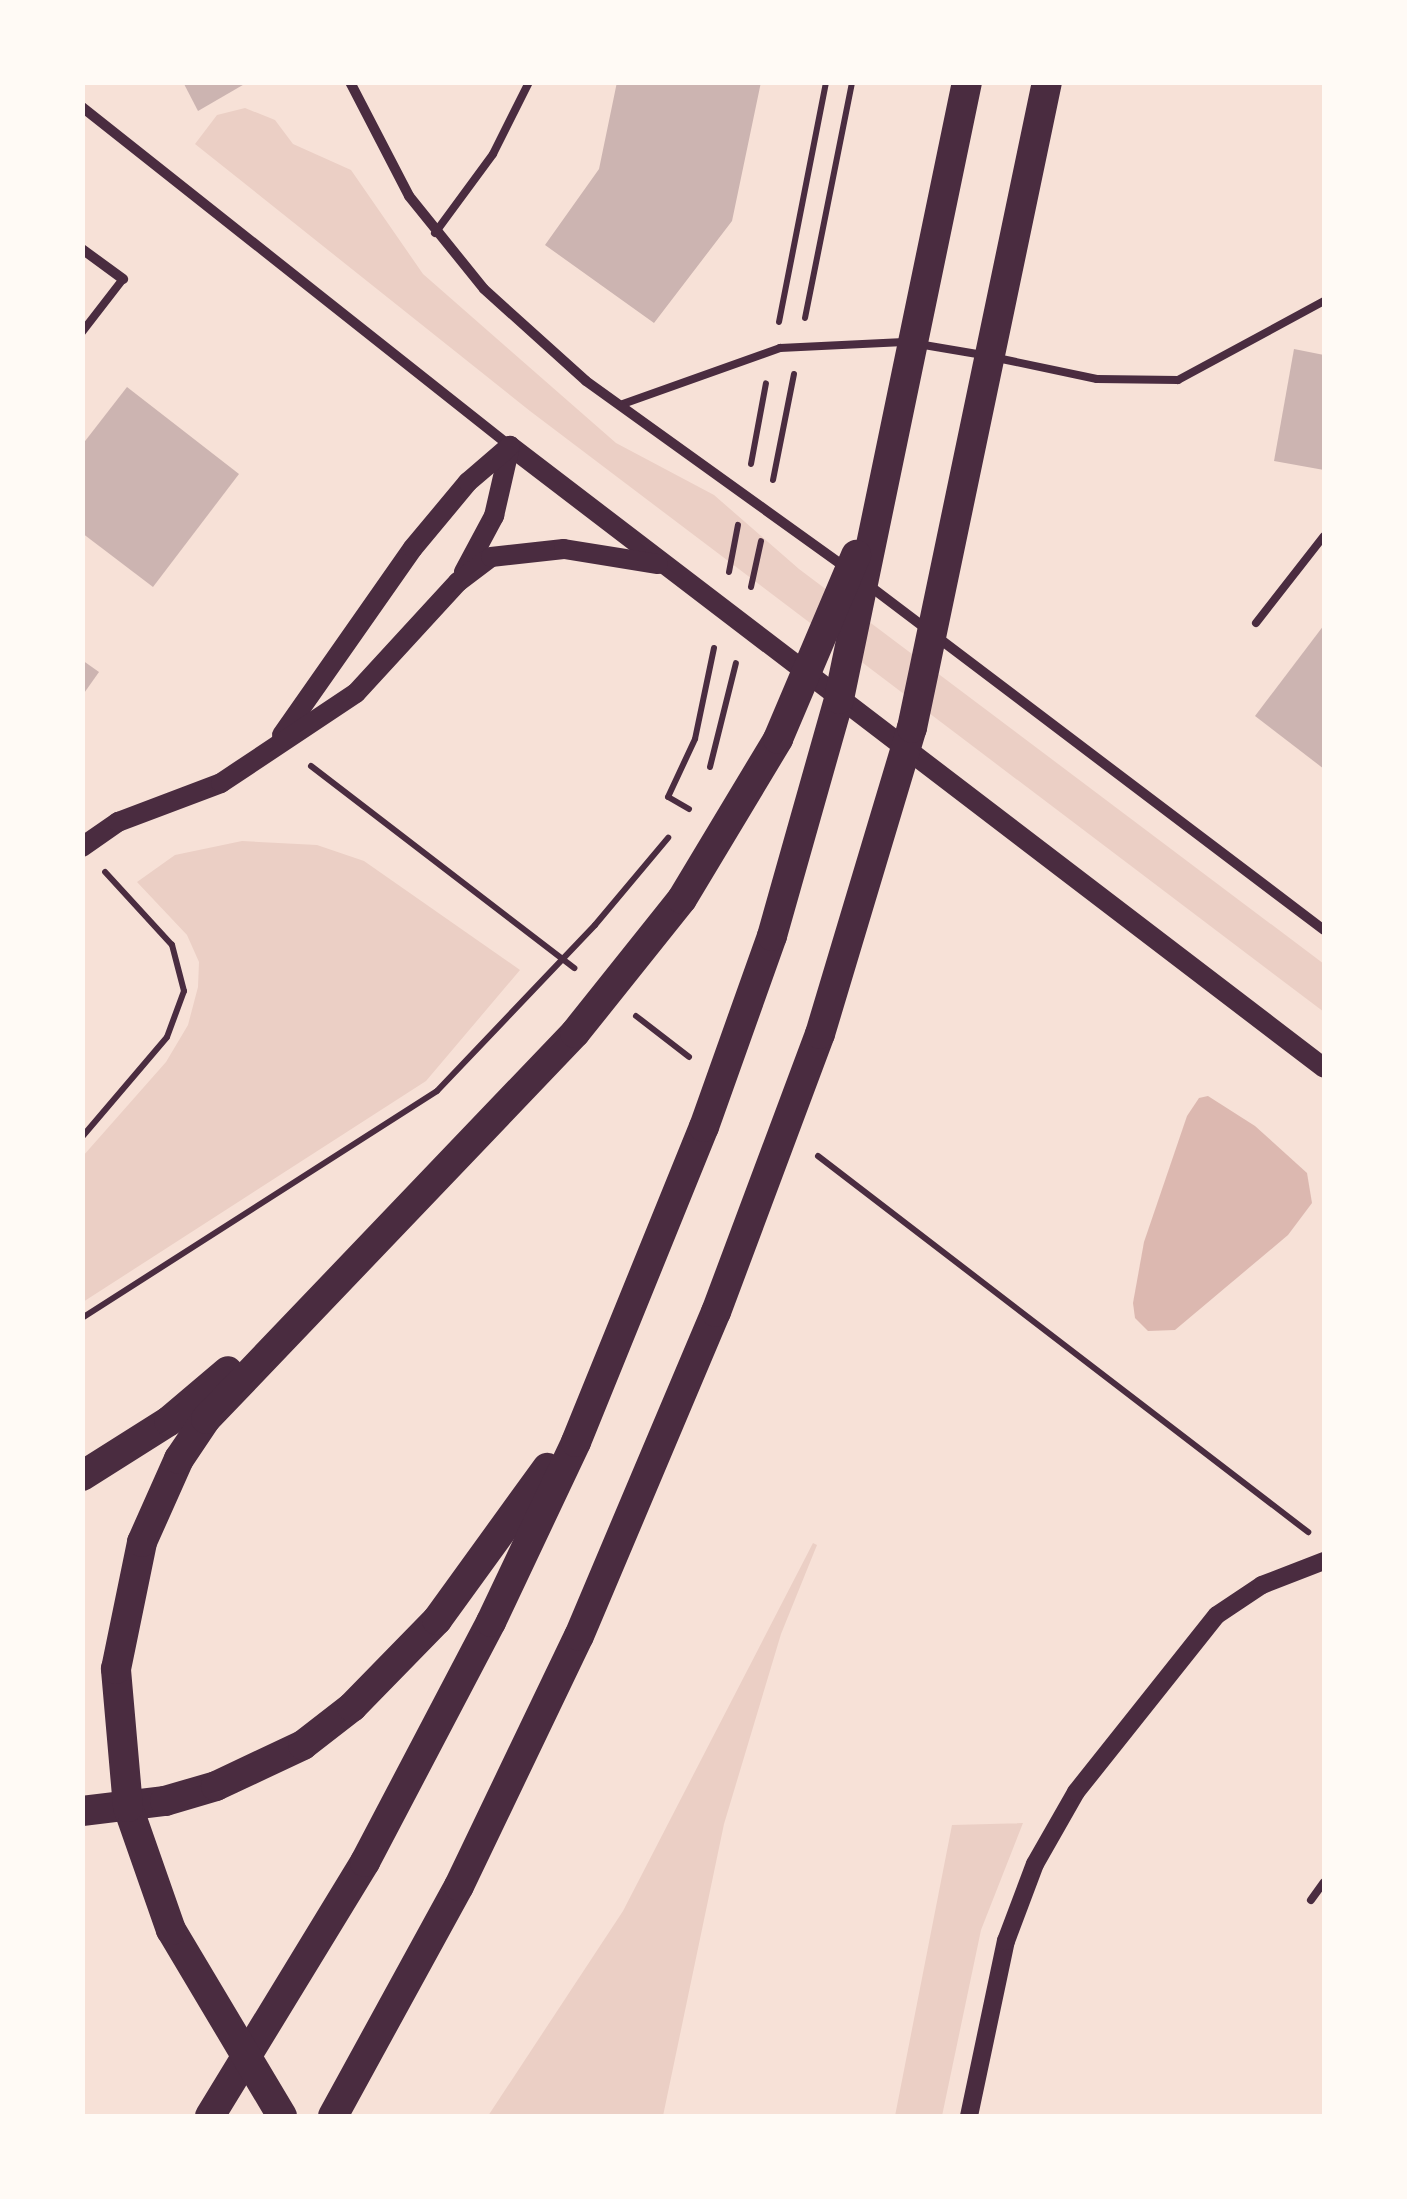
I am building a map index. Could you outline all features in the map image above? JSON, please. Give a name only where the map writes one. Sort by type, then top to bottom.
[{"type":"highway","points":[[210,2116],[318,1943],[442,1718],[532,1538],[626,1325],[704,1127],[813,798],[852,649],[966,82]]},
{"type":"highway","points":[[332,2116],[459,1886],[564,1670],[658,1454],[820,1034],[912,728],[1047,82]]},
{"type":"highway","points":[[282,2116],[154,1893],[128,1807],[116,1714],[129,1586],[179,1459],[206,1418],[353,1259],[576,1033],[682,899],[778,739],[852,566],[898,424]]},
{"type":"highway","points":[[82,1476],[169,1421],[353,1259]]},
{"type":"highway","points":[[82,1810],[165,1801],[216,1786],[303,1745],[352,1707],[438,1620],[494,1548],[626,1325]]},
{"type":"main road","points":[[510,446],[1324,1068]]},
{"type":"main road","points":[[458,582],[494,516],[510,446]]},
{"type":"main road","points":[[278,740],[413,548],[468,482],[510,446]]},
{"type":"main road","points":[[82,847],[118,822],[221,783],[278,740],[356,693],[480,563],[519,550],[593,551],[669,568]]},
{"type":"street","points":[[350,82],[435,233],[522,325],[620,405],[739,487],[1324,930]]},
{"type":"street","points":[[82,107],[510,446]]},
{"type":"street","points":[[82,249],[123,278]]},
{"type":"street","points":[[970,2116],[1006,1941],[1035,1864],[1076,1792],[1217,1615],[1262,1584],[1324,1561]]},
{"type":"lane","points":[[435,233],[493,154],[529,82]]},
{"type":"lane","points":[[82,332],[123,278]]},
{"type":"lane","points":[[620,405],[735,359],[827,341],[947,348],[1097,379],[1178,380],[1324,301]]},
{"type":"lane","points":[[1256,623],[1324,536]]},
{"type":"lane","points":[[1311,1900],[1324,1882]]},
{"type":"path","points":[[776,334],[826,82]]},
{"type":"path","points":[[804,322],[852,82]]},
{"type":"path","points":[[770,496],[796,361]]},
{"type":"path","points":[[749,470],[768,373]]},
{"type":"path","points":[[726,587],[742,509]]},
{"type":"path","points":[[750,592],[762,535]]},
{"type":"path","points":[[689,808],[668,798],[694,739],[715,645]]},
{"type":"path","points":[[704,781],[726,717],[739,650]]},
{"type":"path","points":[[82,1318],[428,1098],[596,925],[697,795]]},
{"type":"path","points":[[82,1137],[160,1048],[176,1023],[184,991],[172,944],[119,890]]},
{"type":"shaded area","points":[[245,108],[275,120],[293,144],[351,170],[423,274],[616,443],[714,495],[799,569],[1324,964],[1324,1012],[530,411],[195,144],[217,115]]},
{"type":"shaded area","points":[[242,841],[317,845],[364,861],[520,970],[426,1081],[83,1302],[83,1156],[166,1062],[188,1025],[198,987],[199,962],[187,935],[137,882],[175,855]]},
{"type":"shaded area","points":[[1208,1096],[1255,1126],[1307,1173],[1312,1203],[1288,1235],[1175,1330],[1148,1331],[1135,1318],[1133,1303],[1144,1242],[1187,1116],[1199,1098]]},
{"type":"shaded area","points":[[813,1543],[817,1545],[781,1634],[724,1824],[663,2116],[488,2116],[623,1911]]},
{"type":"shaded area","points":[[1023,1823],[981,1930],[942,2116],[895,2116],[952,1825]]},
{"type":"building","points":[[183,82],[248,82],[198,111]]},
{"type":"building","points":[[617,82],[761,82],[732,221],[654,323],[545,245],[599,169]]},
{"type":"building","points":[[1294,349],[1324,355],[1324,470],[1274,461]]},
{"type":"building","points":[[127,387],[239,474],[153,587],[82,533],[82,445]]},
{"type":"building","points":[[1324,625],[1324,769],[1255,716]]},
{"type":"building","points":[[82,660],[99,672],[82,696]]}]
